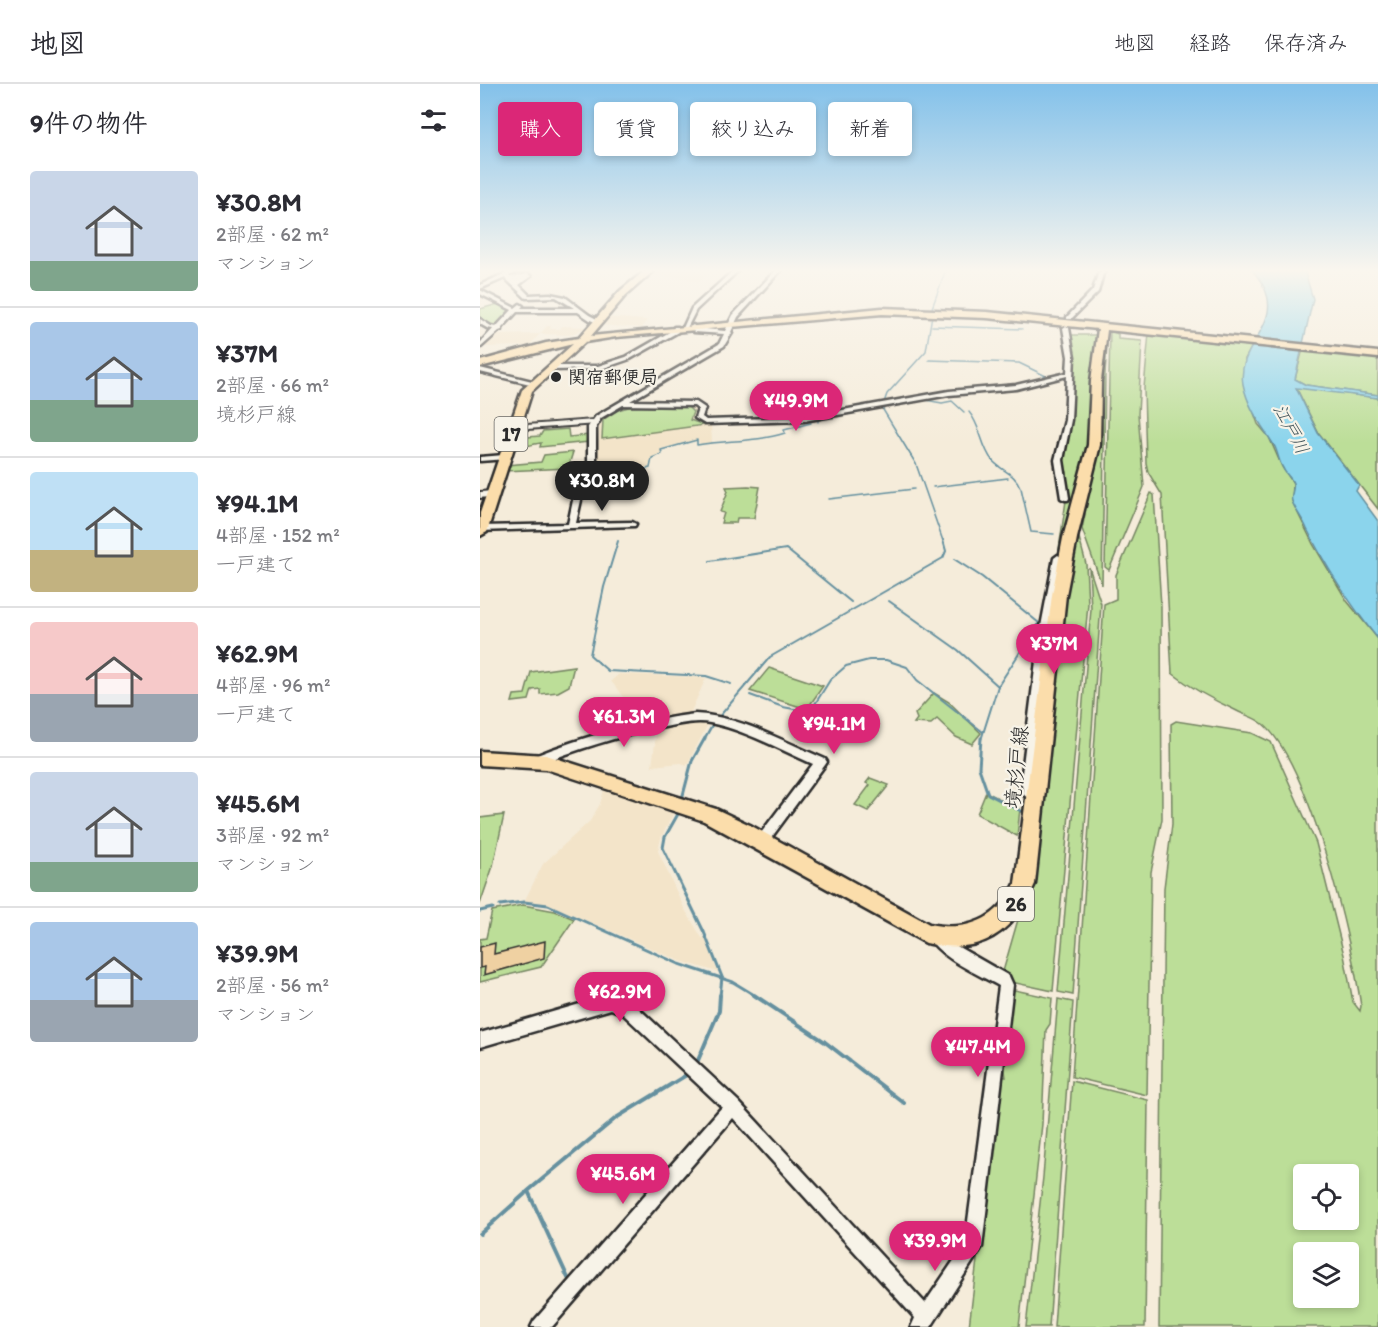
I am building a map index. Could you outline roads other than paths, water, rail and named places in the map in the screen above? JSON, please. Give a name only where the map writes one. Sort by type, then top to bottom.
[{"type":"main road","name":"17","points":[[480,531],[524,395],[593,327]]},
{"type":"main road","points":[[685,327],[729,329],[748,327]]},
{"type":"main road","points":[[480,364],[535,348],[583,339],[685,327]]},
{"type":"main road","points":[[1111,327],[1378,355]]},
{"type":"main road","name":"境杉戸線","points":[[480,758],[536,760],[566,767],[690,808],[762,841],[913,927],[935,936],[958,937],[979,934],[995,926],[1014,907],[1025,884],[1059,595],[1070,538],[1095,445],[1096,374],[1111,327]]},
{"type":"street","points":[[480,331],[489,327],[500,329]]},
{"type":"street","points":[[552,368],[599,368],[628,358],[685,327]]},
{"type":"street","points":[[1065,498],[1059,460],[1068,420],[1071,357],[1066,328]]},
{"type":"street","points":[[480,346],[500,329]]},
{"type":"street","points":[[513,428],[594,422],[603,413],[722,345],[729,329]]},
{"type":"street","points":[[480,370],[491,375],[534,383]]},
{"type":"street","points":[[622,403],[696,404],[702,408],[699,420],[715,422],[804,419],[950,393],[1016,387],[1069,374]]},
{"type":"street","points":[[480,380],[491,375]]},
{"type":"street","points":[[572,525],[583,472],[592,468],[594,422]]},
{"type":"street","points":[[480,459],[504,457]]},
{"type":"street","points":[[480,495],[492,494]]},
{"type":"street","points":[[480,531],[632,524]]},
{"type":"street","points":[[1035,799],[1028,792],[1027,781],[1044,638],[1058,558]]},
{"type":"street","points":[[536,760],[556,751],[664,724],[715,721],[821,762],[762,841]]},
{"type":"street","points":[[480,1040],[611,1002],[628,1008],[733,1107],[923,1322],[973,1247],[1006,985],[1004,981],[950,950],[935,936]]},
{"type":"street","points":[[540,1327],[733,1107]]},
{"type":"water","name":"江戸川","points":[[1263,327],[1307,327],[1295,379],[1306,385],[1378,395],[1378,398],[1296,388],[1318,433],[1359,485],[1356,491],[1378,521],[1378,639],[1340,586],[1295,508],[1292,499],[1293,483],[1248,402],[1243,384],[1243,369],[1247,355]]},
{"type":"waterway","points":[[930,327],[926,351],[887,394],[882,408],[916,464],[943,541]]},
{"type":"waterway","points":[[962,327],[1022,329]]},
{"type":"waterway","points":[[929,360],[1019,363],[1048,377]]},
{"type":"waterway","points":[[920,399],[942,403],[952,401],[964,412]]},
{"type":"waterway","points":[[969,412],[992,460],[1015,478],[1020,487]]},
{"type":"waterway","points":[[818,422],[818,419],[829,416]]},
{"type":"waterway","points":[[629,473],[650,468],[652,458],[662,454],[661,450],[697,440],[697,445],[764,438],[811,423]]},
{"type":"waterway","points":[[933,487],[1008,478]]},
{"type":"waterway","points":[[1021,488],[1031,532],[1054,534]]},
{"type":"waterway","points":[[829,499],[914,489]]},
{"type":"waterway","points":[[718,718],[770,657],[943,558],[946,551],[943,540]]},
{"type":"waterway","points":[[618,541],[604,587],[590,655],[608,671],[706,676],[731,684]]},
{"type":"waterway","points":[[710,561],[786,549],[851,602]]},
{"type":"waterway","points":[[954,559],[982,577],[1039,623],[998,686]]},
{"type":"waterway","points":[[889,601],[958,650],[998,686]]},
{"type":"waterway","points":[[750,695],[783,707],[810,712],[830,680],[846,666],[869,660],[886,660],[907,667],[917,680],[983,732]]},
{"type":"waterway","points":[[981,740],[998,686]]},
{"type":"waterway","points":[[704,740],[714,722]]},
{"type":"waterway","points":[[682,799],[692,761],[705,738]]},
{"type":"waterway","points":[[981,738],[979,768],[988,794],[1021,811]]},
{"type":"waterway","points":[[678,814],[665,837],[663,848],[704,932],[722,978]]},
{"type":"waterway","points":[[500,905],[524,902],[548,905],[679,964],[722,978]]},
{"type":"waterway","points":[[480,911],[493,908]]},
{"type":"waterway","points":[[720,996],[722,978]]},
{"type":"waterway","points":[[722,978],[733,982],[756,996]]},
{"type":"waterway","points":[[696,1065],[719,1011],[720,995]]},
{"type":"waterway","points":[[754,995],[825,1042],[904,1103]]},
{"type":"waterway","points":[[568,1278],[528,1191],[616,1118],[688,1074]]},
{"type":"waterway","points":[[480,1234],[527,1192]]},
{"type":"place","name":"関宿郵便局","points":[[556,377]]}]
